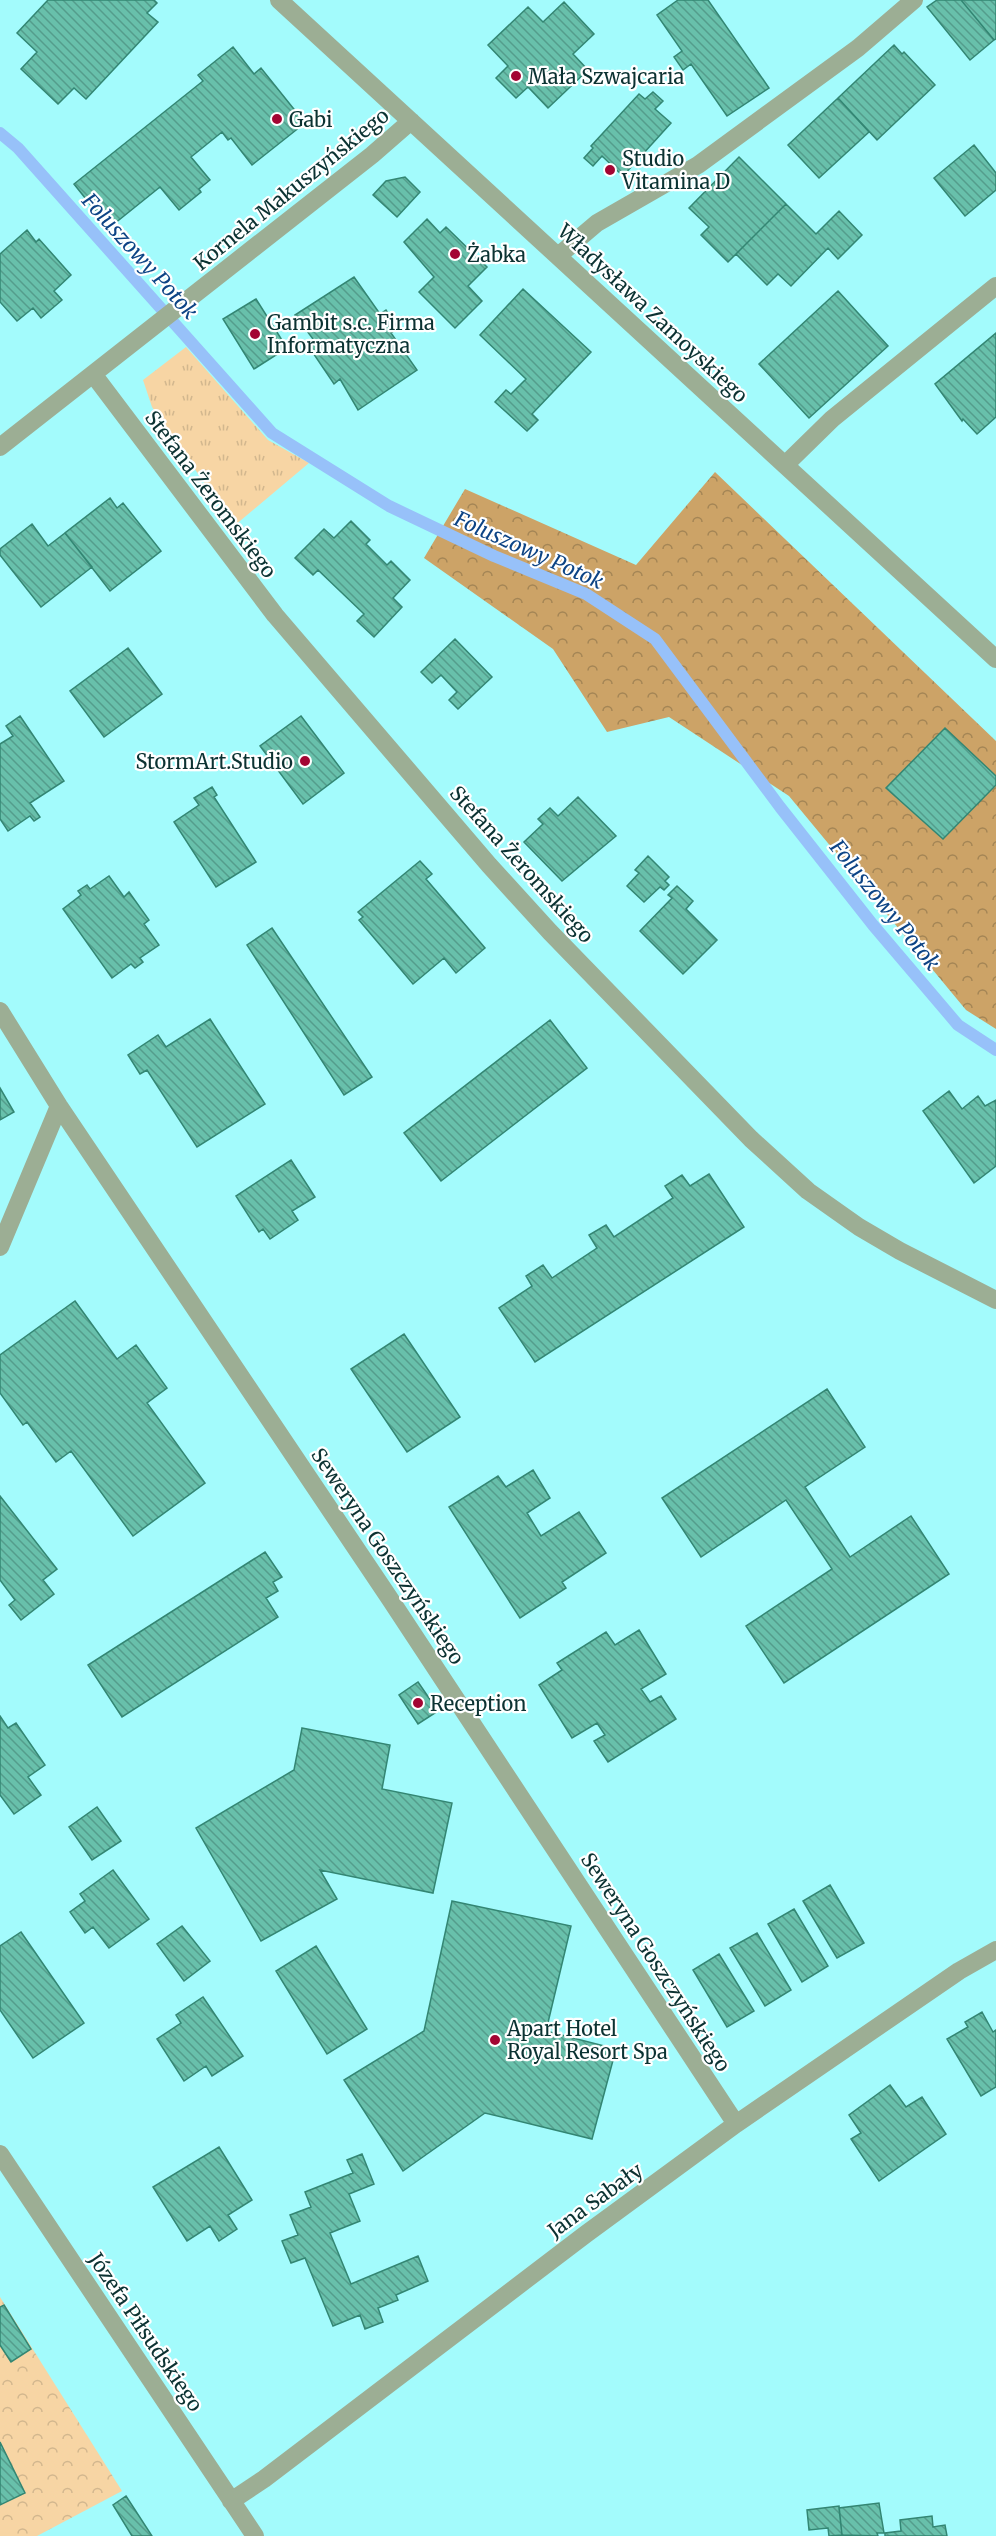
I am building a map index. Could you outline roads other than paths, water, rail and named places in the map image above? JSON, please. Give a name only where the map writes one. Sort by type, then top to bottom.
[{"type":"street","name":"Władysława Zamoyskiego","points":[[279,0],[996,659]]},
{"type":"street","points":[[558,256],[597,223],[698,165],[858,48],[914,0]]},
{"type":"street","name":"Kornela Makuszyńskiego","points":[[0,447],[411,121]]},
{"type":"street","points":[[785,465],[832,419],[996,286]]},
{"type":"street","name":"Stefana Żeromskiego","points":[[93,374],[275,615],[489,864],[537,918],[751,1139],[808,1191],[842,1216],[900,1251],[996,1300]]},
{"type":"street","name":"Seweryna Goszczyńskiego","points":[[0,1011],[59,1106],[390,1599],[736,2124]]},
{"type":"street","points":[[0,1247],[59,1106]]},
{"type":"street","name":"Jana Sabały","points":[[231,2501],[264,2479],[586,2234],[736,2124],[959,1971],[996,1950]]},
{"type":"street","name":"Józefa Piłsudskiego","points":[[0,2154],[255,2536]]},
{"type":"waterway","name":"Foluszowy Potok","points":[[0,133],[18,148],[272,433],[389,506],[494,556],[586,594],[655,639],[780,807],[873,925],[958,1025],[996,1050]]},
{"type":"place","name":"Mała Szwajcaria","points":[[516,76]]},
{"type":"place","name":"Gabi","points":[[277,119]]},
{"type":"place","name":"Studio Vitamina D","points":[[610,170]]},
{"type":"place","name":"Żabka","points":[[455,254]]},
{"type":"place","name":"Gambit s.c. Firma Informatyczna","points":[[255,334]]},
{"type":"place","name":"StormArt.Studio","points":[[305,761]]},
{"type":"place","name":"Reception","points":[[418,1703]]},
{"type":"place","name":"Apart Hotel Royal Resort Spa","points":[[495,2040]]}]
